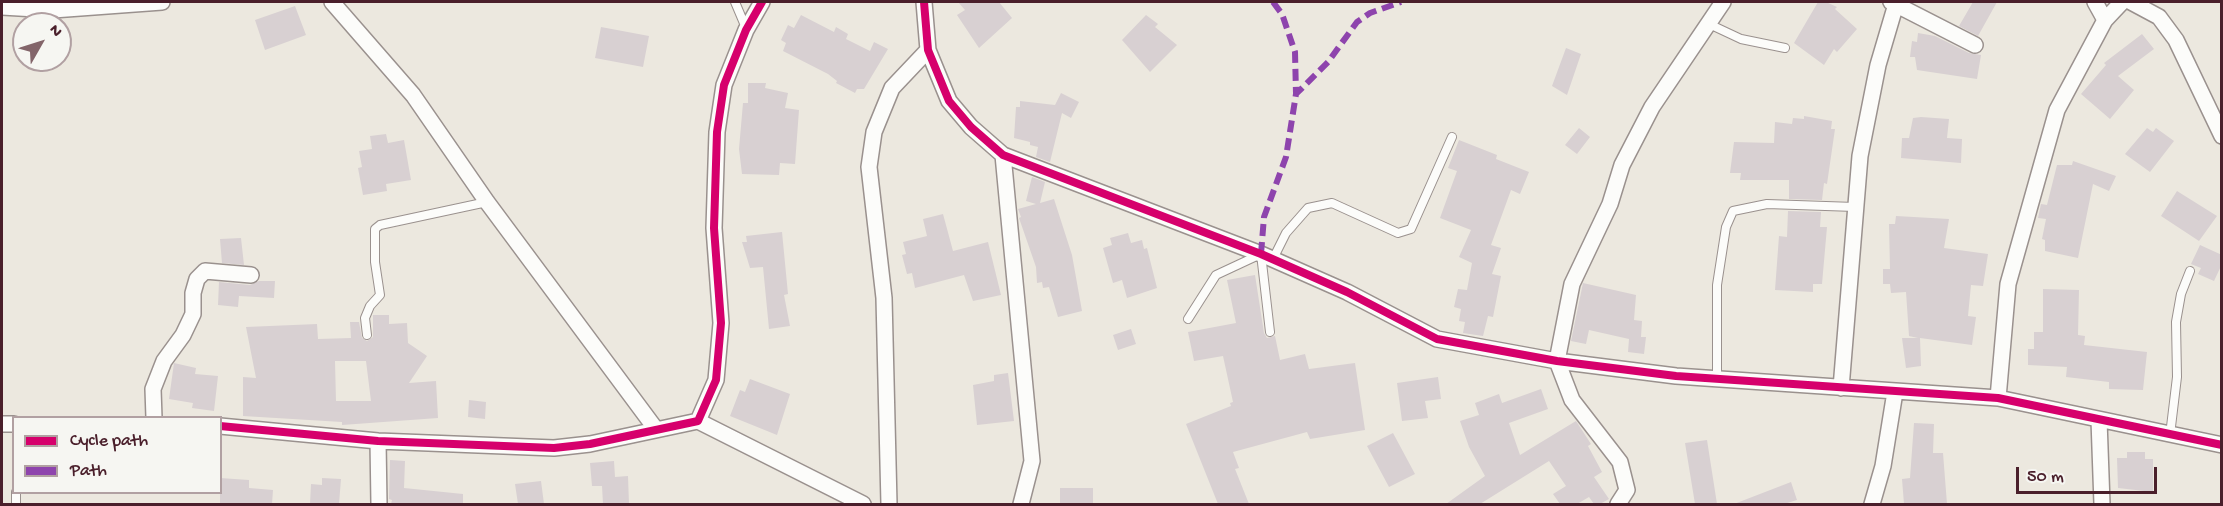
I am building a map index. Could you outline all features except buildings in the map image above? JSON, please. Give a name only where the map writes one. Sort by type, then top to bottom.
[{"type":"street","points":[[2,7],[53,10],[162,2]]},
{"type":"street","points":[[332,2],[413,95],[487,202],[655,428]]},
{"type":"street","points":[[698,421],[716,380],[721,323],[714,228],[717,132],[724,85],[746,30],[762,2]]},
{"type":"street","points":[[924,2],[928,50],[949,101],[971,127],[1003,154],[1267,257],[1347,292],[1437,339],[1557,361],[1717,379],[1998,399],[2222,445]]},
{"type":"street","points":[[1618,504],[1627,490],[1620,462],[1572,400],[1557,361],[1572,284],[1610,204],[1622,165],[1652,107],[1723,2]]},
{"type":"street","points":[[2095,2],[2105,20]]},
{"type":"street","points":[[1998,399],[2008,284],[2057,110],[2105,20],[2122,2]]},
{"type":"street","points":[[2131,2],[2159,17],[2176,40],[2222,135]]},
{"type":"street","points":[[1841,388],[1860,156],[1893,3],[1975,45]]},
{"type":"street","points":[[889,504],[884,298],[869,168],[874,132],[892,88],[928,50]]},
{"type":"street","points":[[1003,154],[1032,461],[1021,504]]},
{"type":"street","points":[[154,416],[153,389],[164,361],[183,335],[193,314],[197,279],[205,271],[251,275]]},
{"type":"street","points":[[1872,504],[1883,466],[1895,392]]},
{"type":"street","points":[[2099,420],[2102,504]]},
{"type":"street","points":[[222,426],[378,441],[554,448],[590,444],[655,428],[698,421],[863,504]]},
{"type":"street","points":[[378,441],[379,504]]},
{"type":"lane","points":[[735,2],[746,30]]},
{"type":"lane","points":[[1709,24],[1741,39],[1785,48]]},
{"type":"lane","points":[[1188,319],[1216,275],[1267,257],[1308,208],[1332,204],[1398,233],[1411,230],[1452,137]]},
{"type":"lane","points":[[367,335],[365,318],[370,306],[380,295],[375,262],[375,229],[380,225],[487,202]]},
{"type":"lane","points":[[1717,379],[1717,285],[1726,227],[1733,211],[1767,204],[1855,207]]},
{"type":"lane","points":[[1267,257],[1270,332]]},
{"type":"lane","points":[[2170,435],[2177,377],[2176,322],[2181,294],[2190,271]]},
{"type":"marked path","points":[[1273,2],[1282,14],[1295,52],[1296,94]]},
{"type":"marked path","points":[[1261,254],[1264,217],[1286,157],[1296,94],[1328,62],[1357,22],[1370,13],[1401,2]]},
{"type":"cycle path","points":[[222,426],[378,441],[554,448],[590,444],[698,421],[716,380],[721,323],[714,228],[717,132],[724,85],[746,30],[762,2]]},
{"type":"cycle path","points":[[924,2],[928,50],[949,101],[971,127],[1003,155],[1261,254],[1347,292],[1437,339],[1557,361],[1676,376],[1998,398],[2222,445]]}]
